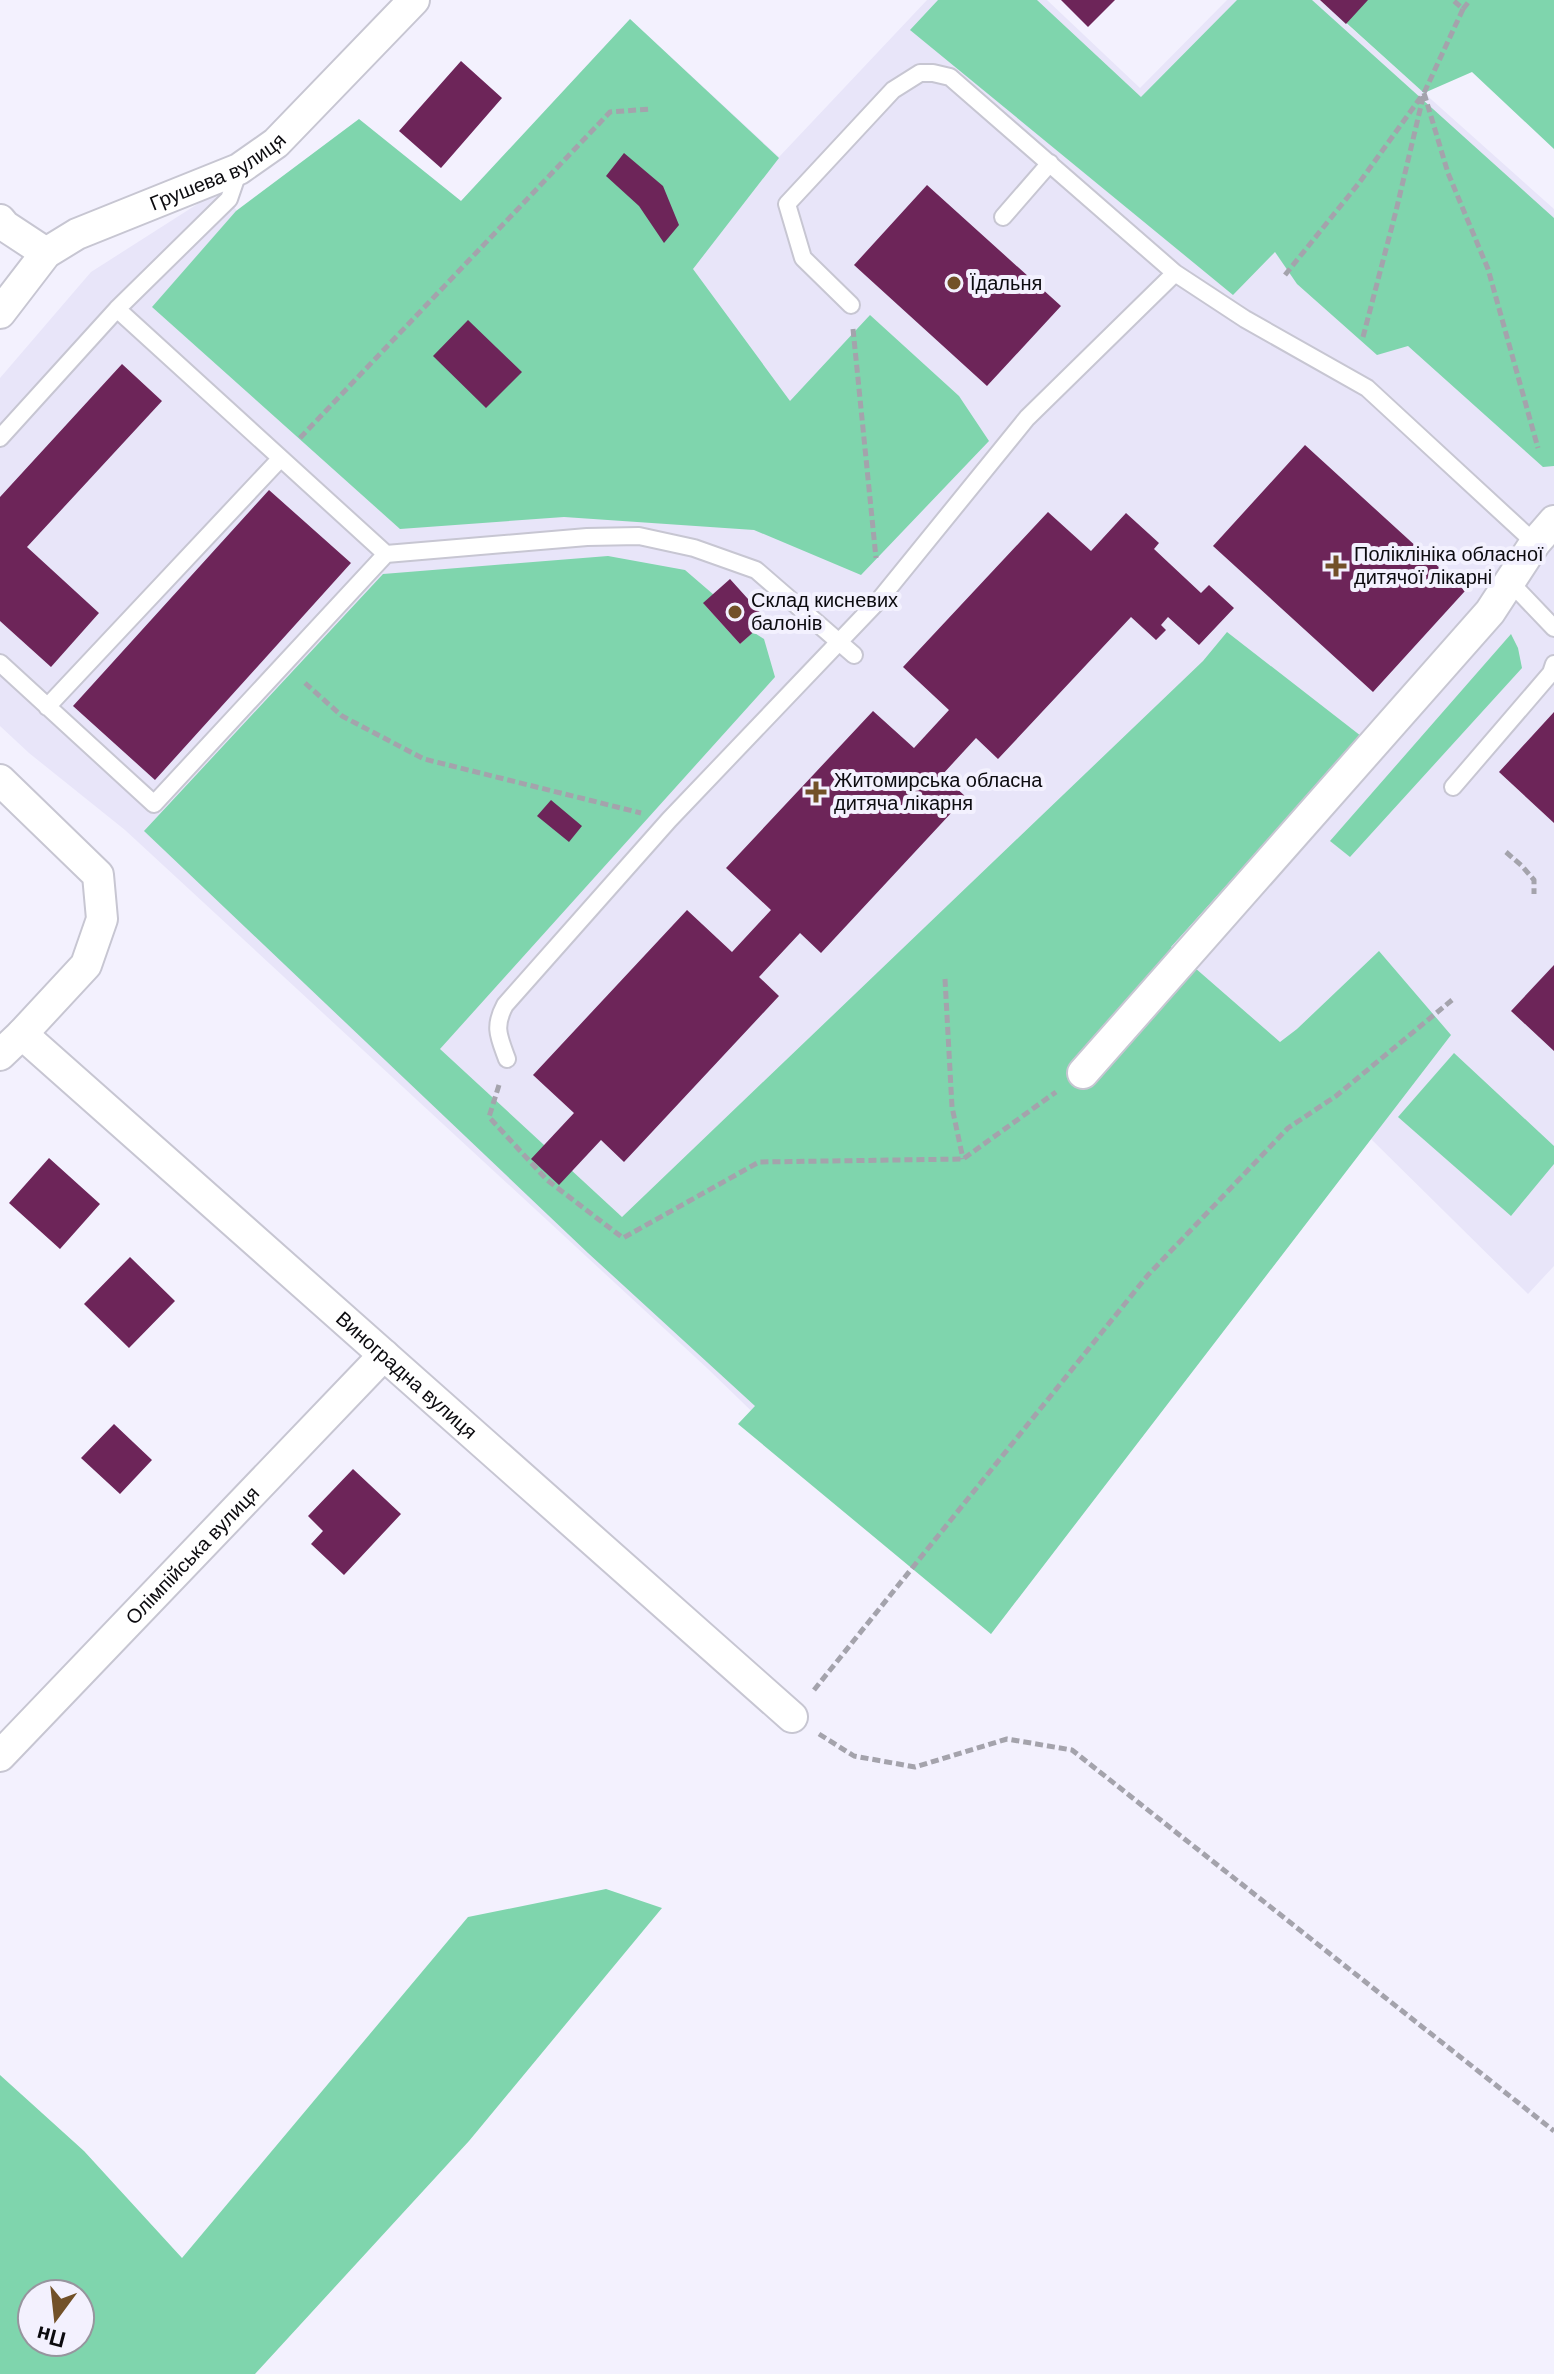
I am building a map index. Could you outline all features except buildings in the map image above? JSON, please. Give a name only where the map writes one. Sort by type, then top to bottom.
[{"type":"street","name":"Грушева вулиця","points":[[0,313],[46,253],[77,234],[239,169],[276,143],[414,0]]},
{"type":"street","points":[[0,220],[46,253]]},
{"type":"street","points":[[1083,1073],[1490,612],[1544,532]]},
{"type":"street","points":[[0,780],[98,875],[102,919],[86,965],[0,1055]]},
{"type":"street","name":"Виноградна вулиця","points":[[22,1034],[792,1717]]},
{"type":"street","name":"Олімпійська вулиця","points":[[0,1756],[384,1355]]},
{"type":"lane","points":[[851,305],[803,258],[787,204],[893,90],[920,73],[950,77],[1175,273],[1245,319],[1367,388],[1544,532]]},
{"type":"lane","points":[[1003,217],[1050,163]]},
{"type":"lane","points":[[0,438],[117,309],[229,199],[239,169]]},
{"type":"lane","points":[[507,1059],[498,1033],[498,1018],[505,1005],[669,820],[880,599],[1027,418],[1175,273]]},
{"type":"lane","points":[[117,309],[386,554]]},
{"type":"lane","points":[[47,707],[280,459]]},
{"type":"lane","points":[[0,663],[154,804],[386,554],[587,537],[639,536],[694,548],[756,570],[854,655]]},
{"type":"lane","points":[[1510,582],[1554,628]]},
{"type":"lane","points":[[1453,787],[1551,673],[1554,664]]},
{"type":"path","points":[[1453,0],[1463,9]]},
{"type":"path","points":[[1285,275],[1359,183],[1424,93],[1470,0]]},
{"type":"path","points":[[1363,337],[1424,93]]},
{"type":"path","points":[[1424,93],[1448,173],[1488,269],[1538,448]]},
{"type":"path","points":[[280,459],[610,112],[650,109]]},
{"type":"path","points":[[851,305],[880,599]]},
{"type":"path","points":[[283,664],[342,716],[424,759],[669,820]]},
{"type":"path","points":[[1506,852],[1534,880],[1534,894]]},
{"type":"path","points":[[945,979],[952,1107],[963,1159]]},
{"type":"path","points":[[1452,1000],[1336,1096],[1288,1128],[1148,1275],[792,1717],[854,1756],[915,1767],[1007,1739],[1072,1750],[1554,2131]]},
{"type":"path","points":[[507,1059],[489,1117],[547,1180],[623,1238],[759,1162],[963,1159],[1083,1073]]},
{"type":"shaded area","name":"Житомирська обласна дитяча лікарня","points":[[927,0],[1047,0],[1140,88],[1227,0],[1320,0],[1554,209],[1554,1266],[1528,1294],[1371,1139],[991,1634],[858,1514],[708,1369],[125,830],[0,726],[0,378],[91,272],[221,189],[237,211],[359,119],[461,201],[630,19],[779,157]]},
{"type":"green space","points":[[938,0],[1037,0],[1141,97],[1237,0],[1312,0],[1554,218],[1554,466],[1543,467],[1408,346],[1377,355],[1297,284],[1275,252],[1233,295],[910,30]]},
{"type":"green space","points":[[1321,0],[1554,0],[1554,149],[1472,72],[1424,93]]},
{"type":"green space","points":[[630,19],[779,158],[693,269],[790,401],[870,315],[959,396],[989,441],[861,575],[754,530],[564,517],[400,529],[152,307],[236,211],[359,119],[461,201]]},
{"type":"green space","points":[[608,556],[685,570],[714,595],[704,604],[740,644],[753,632],[764,639],[775,677],[440,1049],[622,1217],[1203,661],[1227,632],[1361,736],[1171,947],[1280,1042],[1379,951],[1451,1035],[991,1634],[738,1424],[755,1406],[588,1253],[144,831],[383,574]]},
{"type":"green space","points":[[1511,634],[1522,668],[1350,857],[1330,841]]},
{"type":"green space","points":[[1454,1053],[1554,1146],[1554,1164],[1511,1216],[1398,1117]]},
{"type":"green space","points":[[606,1889],[662,1908],[469,2141],[255,2374],[0,2374],[0,2075],[84,2151],[182,2258],[468,1917]]},
{"type":"place","name":"Їдальня","points":[[954,283]]},
{"type":"place","name":"Поліклініка обласної дитячої лікарні","points":[[1336,566]]},
{"type":"place","name":"Склад кисневих балонів","points":[[735,612]]},
{"type":"place","name":"Житомирська обласна дитяча лікарня","points":[[816,792]]}]
